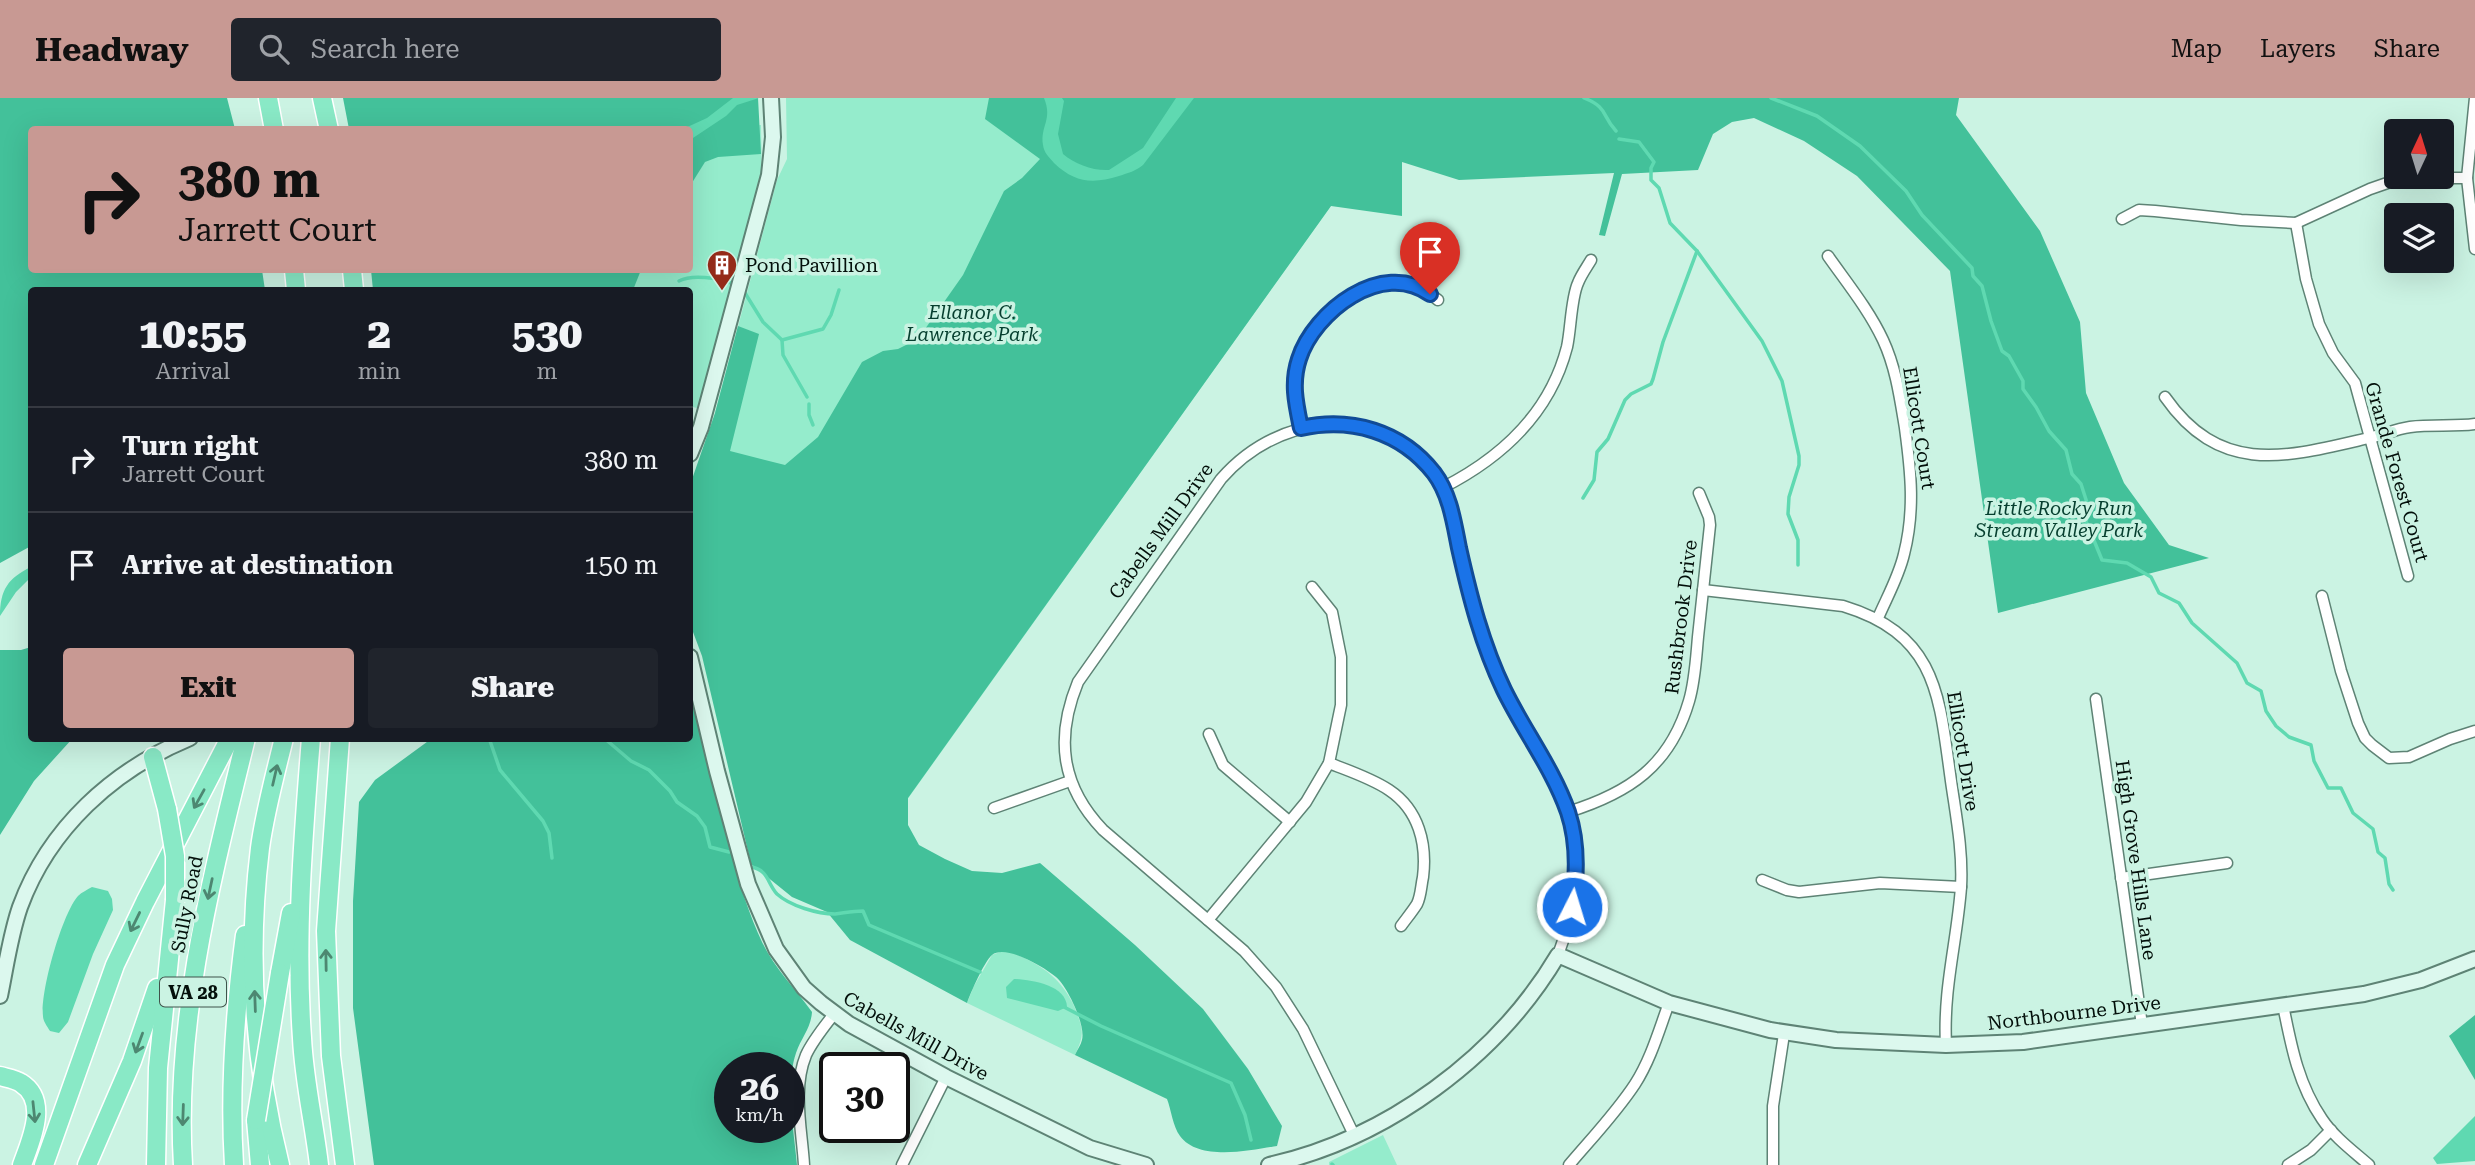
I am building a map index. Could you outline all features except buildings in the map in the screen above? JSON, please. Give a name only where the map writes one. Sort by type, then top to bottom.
[{"type":"highway","points":[[268,98],[273,126]]},
{"type":"highway","points":[[322,98],[328,126]]},
{"type":"highway","points":[[44,1165],[98,1011],[130,932],[228,742]]},
{"type":"highway","name":"Sully Road","points":[[183,1165],[184,1068],[195,969],[211,885],[245,742]]},
{"type":"highway","points":[[234,1165],[232,1092],[236,1010],[249,905],[283,742]]},
{"type":"highway","points":[[311,742],[304,823],[299,971],[312,1165]]},
{"type":"highway","points":[[340,742],[326,931],[327,988],[334,1077],[345,1165]]},
{"type":"highway","points":[[153,757],[167,809],[175,856],[175,901],[156,1093],[156,1165]]},
{"type":"highway","points":[[252,1165],[256,1120],[304,823]]},
{"type":"highway","points":[[260,846],[254,928],[255,1014],[265,1088],[280,1165]]},
{"type":"highway","points":[[86,1165],[136,1051],[152,1007],[172,930]]},
{"type":"highway","points":[[56,1165],[98,1011]]},
{"type":"highway","points":[[0,1076],[21,1083],[28,1089],[36,1109],[36,1126],[22,1165]]},
{"type":"highway","points":[[334,1077],[351,1165]]},
{"type":"highway","points":[[306,1083],[312,1104],[319,1165]]},
{"type":"highway","points":[[256,1120],[260,1165]]},
{"type":"street","points":[[2475,98],[2467,177],[2475,249]]},
{"type":"street","points":[[693,447],[701,427],[769,175],[773,137],[771,99]]},
{"type":"street","points":[[2122,219],[2139,210],[2147,210],[2296,223],[2370,188],[2393,181],[2467,177]]},
{"type":"street","name":"Grande Forest Court","points":[[2296,223],[2306,279],[2319,324],[2333,353],[2355,383],[2408,576]]},
{"type":"street","name":"Ellicott Court","points":[[1828,256],[1874,322],[1885,343],[1899,391],[1911,468],[1913,494],[1910,530],[1900,568],[1878,618]]},
{"type":"street","points":[[1442,488],[1498,453],[1521,431],[1540,406],[1555,379],[1566,350],[1577,284],[1591,260]]},
{"type":"street","points":[[1301,428],[1295,397],[1296,372],[1306,342],[1325,316],[1361,292],[1382,285],[1403,283],[1422,288],[1438,300]]},
{"type":"street","points":[[2165,397],[2177,414],[2209,442],[2252,455],[2302,454],[2409,428],[2475,424]]},
{"type":"street","name":"Cabells Mill Drive","points":[[1269,1165],[1327,1147],[1354,1135],[1409,1106],[1468,1062],[1521,1009],[1558,955],[1574,892],[1574,848],[1568,812],[1491,660],[1470,596],[1451,509],[1442,488],[1422,460],[1406,446],[1386,435],[1353,425],[1332,424],[1301,428],[1280,435],[1254,449],[1228,471],[1078,682],[1071,699],[1065,731],[1070,781],[1085,809],[1103,830],[1208,920],[1261,970],[1290,1006],[1303,1029],[1354,1135]]},
{"type":"street","name":"Rushbrook Drive","points":[[1568,812],[1600,802],[1630,786],[1653,766],[1681,723],[1692,687],[1710,525],[1699,493]]},
{"type":"street","points":[[1208,920],[1306,802],[1329,763],[1341,705],[1341,657],[1332,612],[1312,587]]},
{"type":"street","name":"Ellicott Drive","points":[[1703,590],[1843,606],[1878,618],[1894,629],[1918,654],[1936,688],[1941,711],[1962,861],[1961,887],[1946,990],[1946,1045]]},
{"type":"street","points":[[2322,596],[2341,671],[2358,723],[2365,738],[2372,745],[2389,758],[2409,757],[2475,731]]},
{"type":"street","name":"Cabells Mill Drive","points":[[693,670],[748,884],[763,924],[793,974],[834,1014],[946,1077],[1090,1148],[1146,1165]]},
{"type":"street","name":"High Grove Hills Lane","points":[[2096,699],[2142,1025]]},
{"type":"street","points":[[1209,734],[1223,765],[1290,822]]},
{"type":"street","points":[[0,996],[19,909],[42,861],[65,829],[99,792],[153,757],[182,742]]},
{"type":"street","points":[[1329,763],[1391,791],[1416,821],[1423,839],[1425,856],[1420,894],[1418,902],[1401,926]]},
{"type":"street","points":[[994,808],[1070,781]]},
{"type":"street","points":[[2121,878],[2227,863]]},
{"type":"street","points":[[1762,880],[1787,891],[1799,892],[1880,883],[1961,887]]},
{"type":"street","name":"Northbourne Drive","points":[[1558,955],[1668,1003],[1784,1034],[1836,1040],[1946,1045],[2023,1042],[2384,990],[2434,976],[2475,959]]},
{"type":"street","points":[[1569,1165],[1635,1084],[1649,1056],[1668,1003]]},
{"type":"street","points":[[2283,1005],[2299,1074],[2318,1112],[2331,1130],[2369,1165]]},
{"type":"street","points":[[804,1165],[799,1097],[802,1070],[816,1037],[834,1014]]},
{"type":"street","points":[[1773,1165],[1773,1106],[1784,1034]]},
{"type":"street","points":[[902,1165],[946,1077]]},
{"type":"street","points":[[2288,1165],[2311,1150],[2331,1130]]},
{"type":"green space","points":[[0,98],[227,98],[234,126],[28,126],[28,273],[262,273],[265,287],[28,287],[28,548],[0,563]]},
{"type":"green space","points":[[343,98],[758,98],[761,154],[718,157],[705,162],[693,181],[693,126],[348,126]]},
{"type":"green space","name":"Ellanor C. Lawrence Park","points":[[786,98],[1408,98],[827,912],[693,558],[693,534],[715,413],[777,180],[787,159]]},
{"type":"green space","name":"Ellanor C. Lawrence Park","points":[[989,98],[1959,98],[1956,115],[2040,231],[2080,322],[2086,393],[2124,483],[2169,545],[2209,558],[1998,613],[1950,271],[1857,176],[1804,141],[1754,118],[1732,122],[1713,134],[1698,170],[1622,174],[1605,236],[1599,235],[1614,173],[1459,180],[1402,162],[1402,216],[1331,206],[908,798],[908,825],[919,845],[972,871],[1002,873],[1040,863],[1135,945],[1203,1009],[1248,1069],[1282,1126],[1277,1146],[1226,1152],[1200,1149],[1180,1136],[1167,1099],[1075,1055],[1082,1040],[1078,1016],[1060,982],[1043,968],[1015,954],[998,952],[992,955],[982,970],[967,1003],[850,940],[827,912],[792,897],[751,864],[702,656],[693,632],[693,476],[715,413],[738,326],[759,334],[730,451],[785,465],[818,437],[862,362],[883,351],[898,349],[918,339],[963,275],[1004,191],[1022,178],[1040,159],[985,119]]},
{"type":"green space","points":[[761,125],[762,180],[700,409],[693,407],[693,287],[380,287],[378,273],[693,273],[693,130]]},
{"type":"green space","points":[[371,273],[640,273],[634,287],[373,287]]},
{"type":"green space","points":[[28,648],[28,742],[69,742],[34,781],[0,835],[0,650]]},
{"type":"green space","points":[[694,693],[731,852],[750,913],[773,961],[812,1012],[810,1023],[796,1052],[714,1052],[714,1143],[795,1143],[797,1165],[374,1165],[353,1008],[353,901],[359,802],[375,780],[427,742],[693,742]]},
{"type":"green space","points":[[1005,950],[1038,965],[1063,987],[1078,1015],[1082,1032],[1075,1055],[967,1003],[992,955]]},
{"type":"green space","points":[[2475,1015],[2475,1080],[2449,1036]]},
{"type":"green space","points":[[1383,1135],[1397,1165],[1329,1165],[1329,1162]]},
{"type":"shaded area","points":[[733,98],[759,98],[737,105],[726,116],[693,138],[693,126],[690,126],[707,118]]},
{"type":"shaded area","points":[[1044,98],[1062,98],[1064,101],[1058,134],[1063,154],[1084,166],[1109,170],[1143,148],[1176,98],[1194,98],[1143,165],[1119,176],[1093,181],[1069,175],[1046,153],[1043,133],[1047,112]]},
{"type":"shaded area","points":[[28,569],[28,580],[16,592],[0,616],[4,592],[16,576]]},
{"type":"shaded area","points":[[92,887],[108,891],[113,910],[93,954],[68,1022],[59,1033],[50,1031],[44,1020],[43,1005],[53,954],[72,905]]},
{"type":"shaded area","points":[[1014,979],[1038,982],[1055,989],[1061,993],[1067,1007],[1058,1011],[1007,998],[1006,987]]},
{"type":"shaded area","points":[[2475,1116],[2475,1161],[2437,1164],[2433,1158]]},
{"type":"waterway","points":[[1584,98],[1601,109],[1616,131]]},
{"type":"waterway","points":[[1771,98],[1817,116],[1860,146],[1906,191],[1922,215],[1972,268],[1973,276],[1982,286],[2002,351],[2009,356],[2023,381],[2023,389],[2049,431],[2066,450],[2072,474],[2081,484],[2089,509],[2086,522],[2093,532],[2102,560],[2127,563],[2151,577],[2159,593],[2179,603],[2192,623],[2237,663],[2247,683],[2261,691],[2266,711],[2276,726],[2289,737],[2311,745],[2314,761],[2328,788],[2341,788],[2353,813],[2373,829],[2378,852],[2385,858],[2389,884],[2393,890]]},
{"type":"waterway","points":[[1619,139],[1639,142],[1654,162],[1651,180],[1659,188],[1670,223],[1697,251],[1762,341],[1782,381],[1799,456],[1799,465],[1789,497],[1788,514],[1798,540],[1798,565]]},
{"type":"waterway","points":[[1583,498],[1594,480],[1597,452],[1608,439],[1625,400],[1651,384],[1663,342],[1697,251]]},
{"type":"waterway","points":[[679,281],[705,278],[731,283]]},
{"type":"waterway","points":[[782,340],[823,329],[839,290]]},
{"type":"waterway","points":[[745,293],[763,322],[782,340],[783,355],[807,397]]},
{"type":"waterway","points":[[809,404],[813,425]]},
{"type":"waterway","points":[[490,742],[500,770],[543,821],[549,833],[552,858]]},
{"type":"waterway","points":[[609,742],[631,761],[649,770],[677,802],[697,816],[705,827],[710,847],[729,852]]},
{"type":"waterway","points":[[752,867],[762,871],[777,894],[789,902],[828,914],[863,911],[869,925],[980,972]]},
{"type":"waterway","points":[[1062,1006],[1231,1083],[1245,1115],[1251,1140]]},
{"type":"place","name":"Pond Pavillion","points":[[722,292]]},
{"type":"route","points":[[1430,294],[1422,288],[1403,283],[1375,286],[1342,303],[1325,316],[1306,342],[1296,372],[1295,397],[1301,428],[1332,424],[1362,426],[1375,430],[1406,446],[1439,481],[1451,509],[1470,596],[1491,660],[1568,812],[1576,864],[1572,907]]},
{"type":"park label","name":"Little Rocky Run Stream Valley Park","points":[[2059,519]]}]
